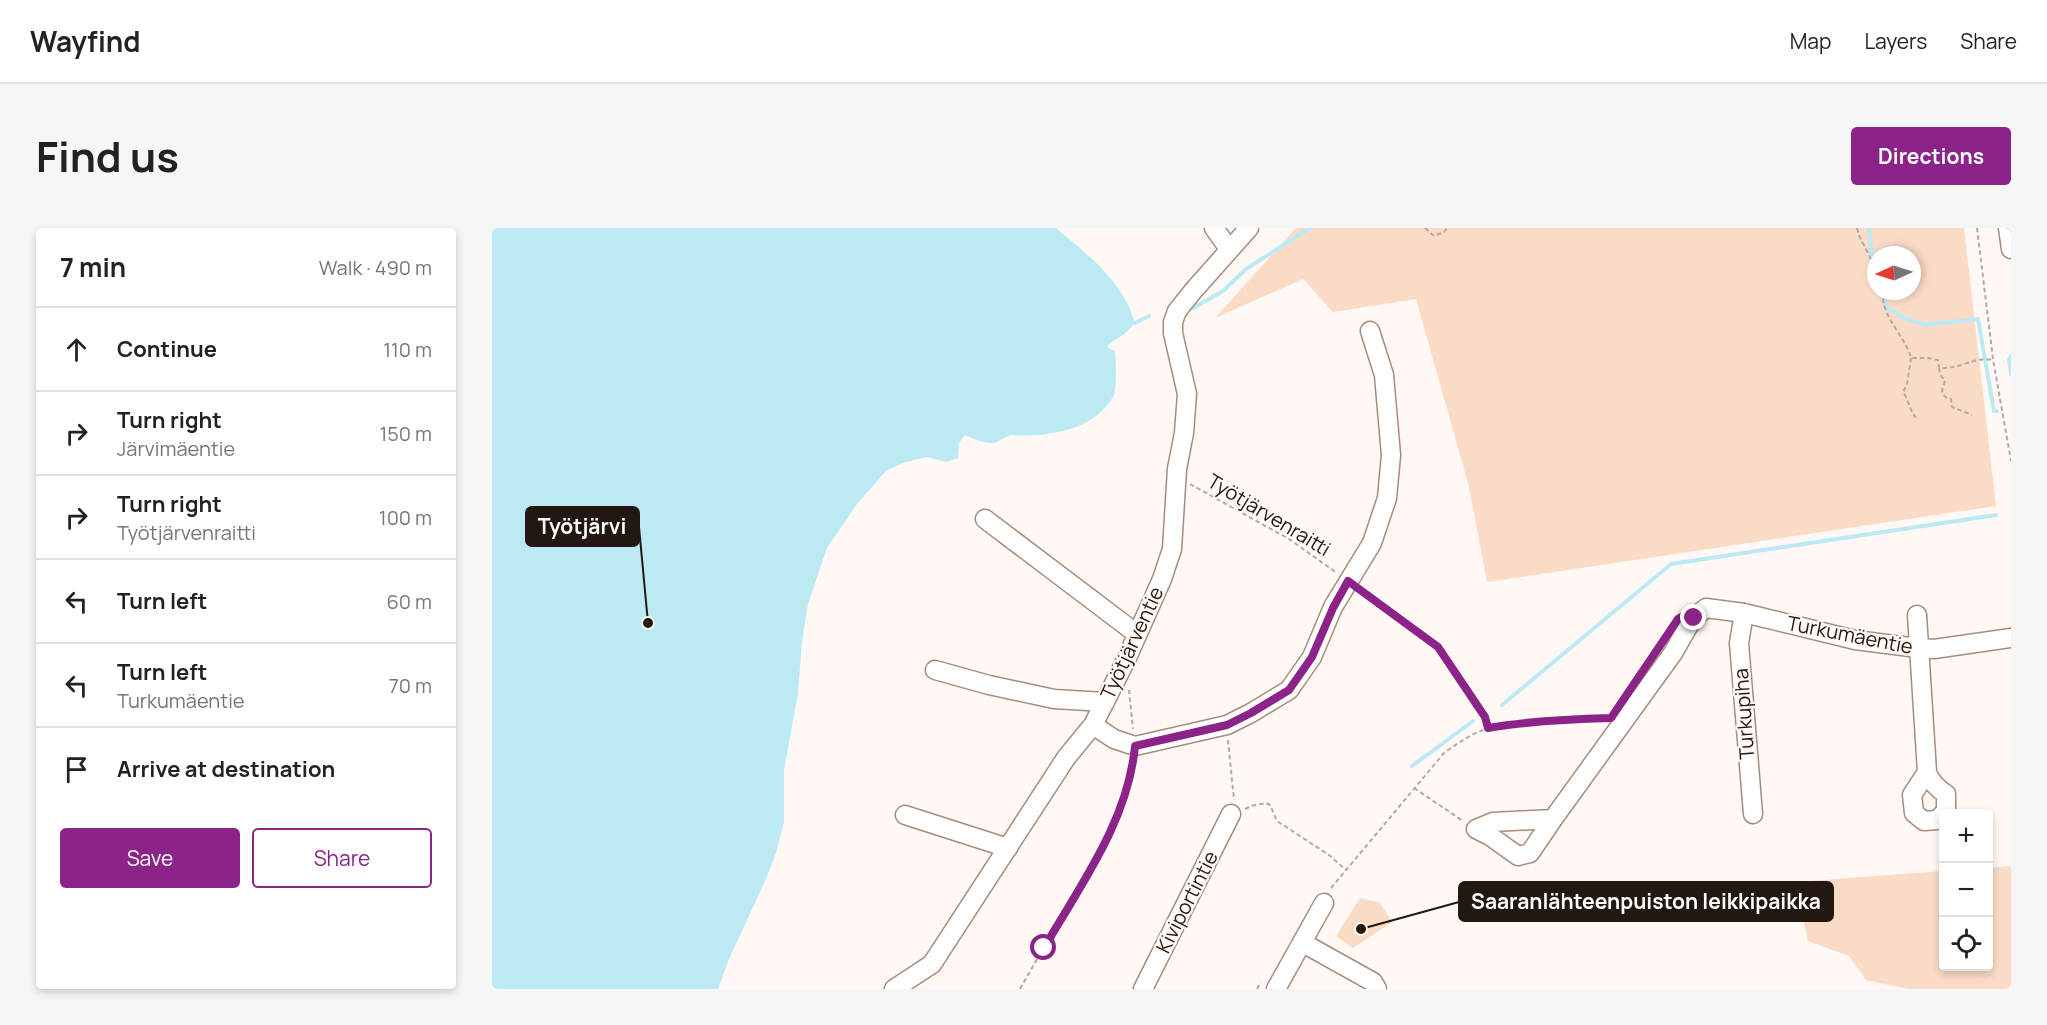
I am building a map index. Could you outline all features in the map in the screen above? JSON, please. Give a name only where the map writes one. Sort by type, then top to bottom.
[{"type":"street","points":[[1214,228],[1229,249]]},
{"type":"street","name":"Työtjärventie","points":[[894,989],[932,964],[1066,758],[1093,725],[1126,660],[1162,579],[1172,549],[1187,394],[1173,333],[1173,322],[1177,311],[1249,228]]},
{"type":"street","points":[[2008,228],[2011,249]]},
{"type":"street","points":[[1093,725],[1114,739],[1135,746],[1227,725],[1289,690],[1312,657],[1333,608],[1372,543],[1387,498],[1391,455],[1384,375],[1370,331]]},
{"type":"street","points":[[985,519],[1137,634]]},
{"type":"street","name":"Turkumäentie","points":[[1553,819],[1673,653],[1694,618],[1706,608],[1744,613],[1855,640],[1918,648],[1934,649],[2011,638]]},
{"type":"street","name":"Turkupiha","points":[[1744,613],[1739,643],[1753,814]]},
{"type":"street","points":[[1917,615],[1927,772]]},
{"type":"street","points":[[935,670],[989,686],[1054,699],[1104,702]]},
{"type":"street","name":"Kiviportintie","points":[[1143,989],[1232,814]]},
{"type":"street","points":[[906,815],[1008,848]]},
{"type":"street","points":[[1476,829],[1492,822],[1553,819]]},
{"type":"street","points":[[1476,829],[1518,856],[1530,853],[1553,819]]},
{"type":"street","points":[[1276,989],[1324,903]]},
{"type":"street","points":[[1303,943],[1373,982],[1377,989]]},
{"type":"path","points":[[1425,228],[1434,236],[1444,232],[1447,228]]},
{"type":"path","points":[[1857,228],[1859,239],[1867,251]]},
{"type":"path","points":[[1977,228],[1993,359],[2011,461]]},
{"type":"path","points":[[1882,300],[1887,314],[1900,333],[1911,358],[1907,385],[1903,392],[1908,399],[1912,415],[1917,419]]},
{"type":"path","points":[[1911,358],[1938,360],[1940,375],[1945,380],[1942,391],[1945,397],[1951,399],[1952,407],[1972,415]]},
{"type":"path","points":[[1939,368],[1950,369],[1955,366],[1972,364],[1978,360],[1993,359]]},
{"type":"path","name":"Työtjärvenraitti","points":[[1181,479],[1289,539],[1438,647],[1485,717],[1488,728]]},
{"type":"path","points":[[1020,989],[1113,826],[1130,781],[1135,746],[1126,660]]},
{"type":"path","points":[[1324,903],[1323,896],[1414,788],[1444,753],[1462,740],[1488,728],[1514,724],[1570,718],[1611,718]]},
{"type":"path","points":[[1227,725],[1234,797],[1232,814],[1266,803],[1270,805],[1277,821],[1329,855],[1346,870]]},
{"type":"path","points":[[1414,788],[1476,829]]},
{"type":"shaded area","points":[[1296,228],[1964,228],[1996,506],[1487,582],[1469,487],[1416,299],[1333,312],[1303,279],[1215,318]]},
{"type":"shaded area","points":[[2011,866],[2011,989],[1908,989],[1866,980],[1849,956],[1808,941],[1795,882],[1939,871],[1939,971],[1993,971],[1993,868]]},
{"type":"shaded area","points":[[1360,898],[1380,903],[1392,922],[1353,948],[1336,936]]},
{"type":"water","points":[[492,228],[1056,228],[1092,259],[1113,282],[1122,294],[1135,323],[1108,345],[1108,348],[1115,351],[1114,394],[1094,418],[1055,433],[1010,435],[995,443],[982,442],[965,435],[959,443],[958,458],[946,462],[927,457],[903,463],[886,471],[857,504],[827,548],[808,604],[802,642],[798,693],[784,770],[784,822],[766,879],[729,959],[718,989],[492,989]]},
{"type":"waterway","points":[[1193,308],[1223,291],[1246,269],[1310,228]]},
{"type":"waterway","points":[[1869,228],[1871,246]]},
{"type":"waterway","points":[[1884,300],[1886,307],[1904,318],[1925,325],[1978,319],[1994,411],[1997,411]]},
{"type":"waterway","points":[[1135,323],[1149,316]]},
{"type":"waterway","points":[[2011,356],[2009,360],[2011,374]]},
{"type":"waterway","points":[[1502,705],[1671,564],[1996,515]]},
{"type":"waterway","points":[[1412,766],[1473,721]]},
{"type":"place","name":"Työtjärvi","points":[[648,623]]},
{"type":"place","name":"Saaranlähteenpuiston leikkipaikka","points":[[1361,929]]},
{"type":"route","points":[[1044,948],[1113,826],[1130,781],[1135,746],[1227,725],[1289,690],[1312,657],[1333,608],[1348,581],[1438,647],[1485,717],[1488,728],[1570,718],[1611,718],[1680,616],[1694,618]]}]
